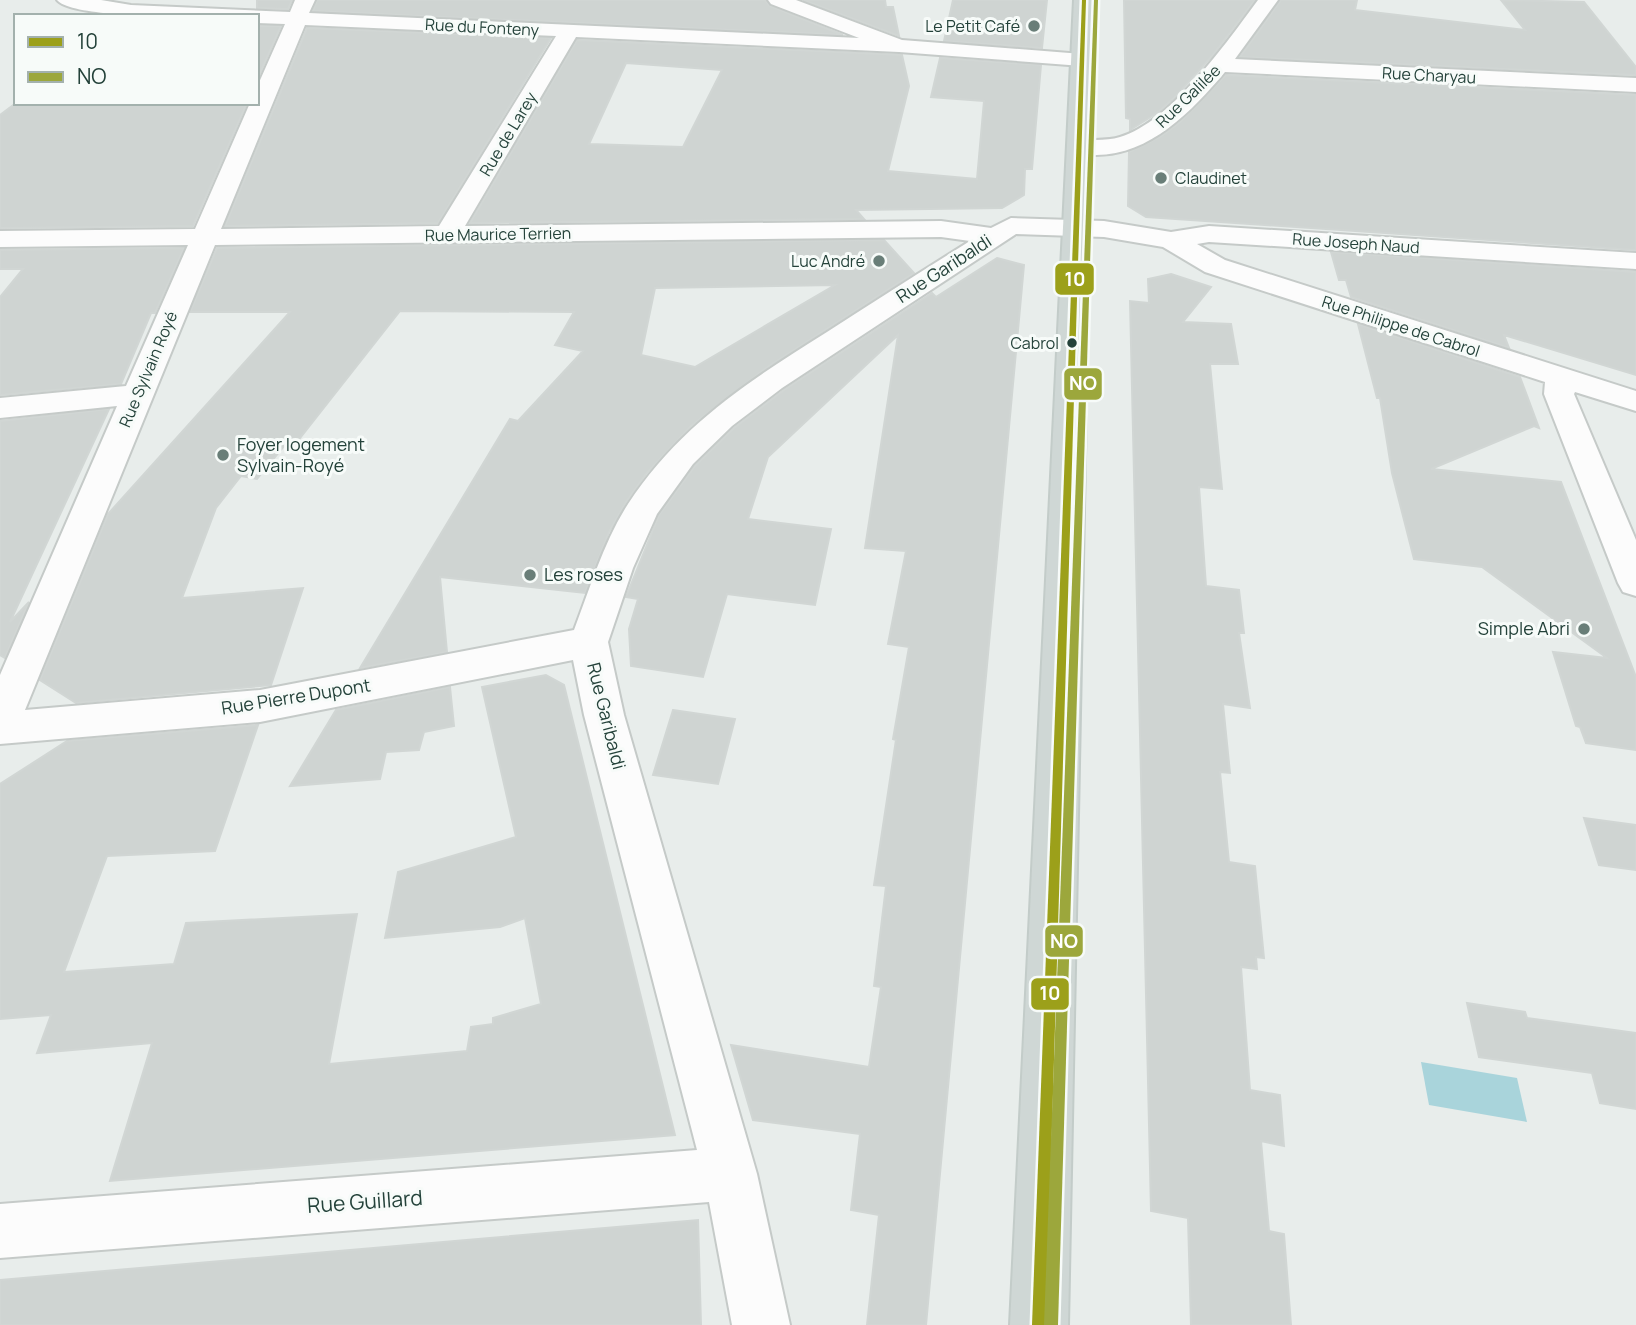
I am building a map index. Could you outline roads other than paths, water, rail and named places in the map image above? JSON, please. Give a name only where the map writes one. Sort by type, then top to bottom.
[{"type":"main road","points":[[1039,1325],[1084,0]]},
{"type":"street","name":"Rue du Fonteny","points":[[67,0],[131,11],[301,8],[569,32],[899,46]]},
{"type":"street","points":[[778,0],[899,46],[1082,60]]},
{"type":"street","name":"Rue Galilée","points":[[1080,147],[1131,142],[1156,128],[1221,65],[1268,0]]},
{"type":"street","name":"Rue Sylvain Royé","points":[[0,721],[301,8]]},
{"type":"street","name":"Rue de Larey","points":[[447,235],[569,32]]},
{"type":"street","name":"Rue Charyau","points":[[1221,65],[1636,85]]},
{"type":"street","name":"Rue Garibaldi","points":[[761,1325],[730,1174],[604,715],[589,642],[615,568],[641,511],[681,456],[721,419],[771,381],[1011,226],[1078,227]]},
{"type":"street","name":"Rue Joseph Naud","points":[[1078,227],[1171,240],[1209,234],[1636,261]]},
{"type":"street","name":"Rue Maurice Terrien","points":[[0,240],[941,229],[995,236]]},
{"type":"street","name":"Rue Philippe de Cabrol","points":[[1171,240],[1215,266],[1636,401]]},
{"type":"street","points":[[1561,377],[1559,394],[1636,583]]},
{"type":"street","points":[[0,408],[137,395]]},
{"type":"street","name":"Rue Pierre Dupont","points":[[0,727],[260,706],[589,642]]},
{"type":"street","name":"Rue Guillard","points":[[0,1231],[730,1174]]},
{"type":"water","points":[[1421,1062],[1517,1078],[1527,1122],[1429,1105]]},
{"type":"place","name":"Le Petit Café","points":[[1034,26]]},
{"type":"place","name":"Claudinet","points":[[1161,178]]},
{"type":"place","name":"Luc André","points":[[879,261]]},
{"type":"place","name":"Cabrol","points":[[1072,343]]},
{"type":"place","name":"Foyer logement Sylvain-Royé","points":[[223,455]]},
{"type":"place","name":"Les roses","points":[[530,575]]},
{"type":"place","name":"Simple Abri","points":[[1584,629]]}]
